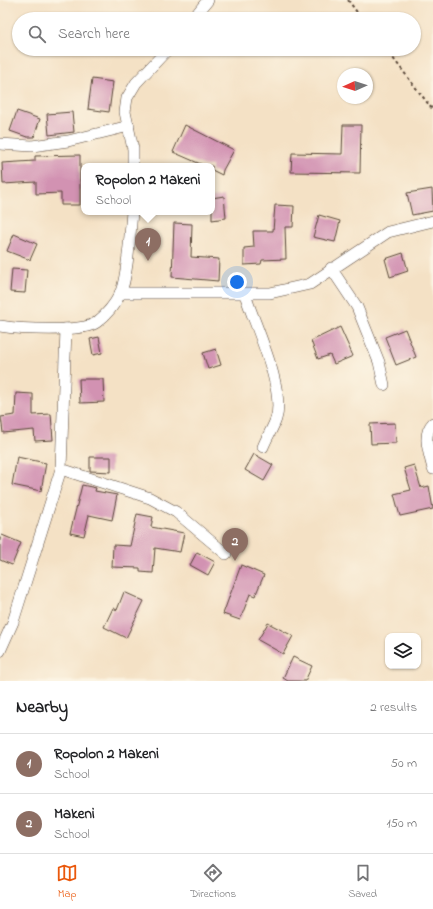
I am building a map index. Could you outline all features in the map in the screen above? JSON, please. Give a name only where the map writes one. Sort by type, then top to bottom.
[{"type":"street","points":[[199,12],[208,0]]},
{"type":"street","points":[[133,163],[133,149],[125,112],[127,98],[136,83],[161,56]]},
{"type":"street","points":[[0,144],[32,146],[68,141],[129,126]]},
{"type":"street","points":[[0,326],[22,329],[66,328],[96,323],[111,308],[120,292],[126,267],[132,215]]},
{"type":"street","points":[[120,292],[270,293],[310,284],[331,268],[388,232],[433,221]]},
{"type":"street","points":[[331,268],[357,307],[366,326],[379,362],[384,385]]},
{"type":"street","points":[[244,294],[275,381],[278,407],[276,418],[263,447]]},
{"type":"street","points":[[0,651],[13,622],[61,469],[60,445],[66,328]]},
{"type":"street","points":[[433,423],[430,425],[426,441],[433,469]]},
{"type":"street","points":[[61,469],[150,498],[176,512],[226,554]]},
{"type":"path","points":[[348,0],[357,12]]},
{"type":"path","points":[[391,56],[433,110]]},
{"type":"building","points":[[92,79],[113,82],[109,112],[88,109]]},
{"type":"building","points":[[17,111],[40,119],[34,137],[27,137],[10,131]]},
{"type":"building","points":[[72,112],[74,132],[49,135],[47,114]]},
{"type":"building","points":[[185,125],[234,150],[223,170],[222,175],[215,172],[215,163],[198,163],[173,152]]},
{"type":"building","points":[[343,125],[361,125],[360,173],[291,172],[292,153],[342,154]]},
{"type":"building","points":[[80,155],[80,205],[61,205],[61,193],[36,194],[36,182],[3,184],[2,163],[35,161],[35,156]]},
{"type":"building","points":[[432,189],[433,211],[412,215],[407,193]]},
{"type":"building","points":[[224,196],[226,218],[212,220],[212,215],[215,215],[215,198]]},
{"type":"building","points":[[275,205],[294,206],[293,227],[285,227],[286,259],[262,260],[261,264],[244,265],[244,248],[254,247],[253,231],[273,231]]},
{"type":"building","points":[[319,215],[340,221],[335,242],[313,237]]},
{"type":"building","points":[[174,223],[192,224],[191,257],[219,259],[218,281],[172,277]]},
{"type":"building","points":[[14,234],[37,244],[30,260],[7,251]]},
{"type":"building","points":[[403,253],[408,271],[390,277],[385,259]]},
{"type":"building","points":[[12,269],[27,270],[25,293],[10,292]]},
{"type":"building","points":[[340,327],[353,356],[334,364],[330,355],[318,359],[311,341]]},
{"type":"building","points":[[405,329],[416,357],[396,365],[385,337]]},
{"type":"building","points":[[99,337],[102,353],[93,355],[90,339]]},
{"type":"building","points":[[216,349],[221,365],[208,369],[203,353]]},
{"type":"building","points":[[79,379],[103,379],[104,402],[80,403]]},
{"type":"building","points":[[16,393],[33,394],[33,415],[51,414],[53,440],[35,441],[34,430],[3,433],[1,417],[15,415]]},
{"type":"building","points":[[395,423],[396,443],[371,444],[370,424]]},
{"type":"building","points":[[254,454],[273,465],[264,481],[245,470]]},
{"type":"building","points":[[17,457],[46,463],[41,491],[12,485]]},
{"type":"building","points":[[90,457],[111,457],[111,472],[90,471]]},
{"type":"building","points":[[414,465],[421,488],[429,486],[433,509],[400,516],[394,494],[411,490],[404,468]]},
{"type":"building","points":[[82,485],[96,488],[95,491],[117,495],[112,520],[89,515],[84,536],[70,533]]},
{"type":"building","points":[[137,514],[153,517],[151,527],[184,533],[180,552],[155,548],[153,573],[140,572],[140,568],[112,567],[113,545],[130,546]]},
{"type":"building","points":[[2,535],[21,543],[12,565],[0,560],[0,540]]},
{"type":"building","points":[[197,552],[215,562],[208,575],[190,565]]},
{"type":"building","points":[[241,565],[264,575],[255,596],[250,594],[240,620],[223,614]]},
{"type":"building","points":[[124,592],[144,601],[126,638],[104,627],[113,608],[117,610]]},
{"type":"building","points":[[268,623],[293,636],[283,654],[258,640]]},
{"type":"building","points":[[293,657],[312,666],[305,681],[288,681],[283,678]]},
{"type":"place","name":"Ropolon 2 Makeni","points":[[148,261]]},
{"type":"place","name":"Makeni","points":[[235,561]]}]
